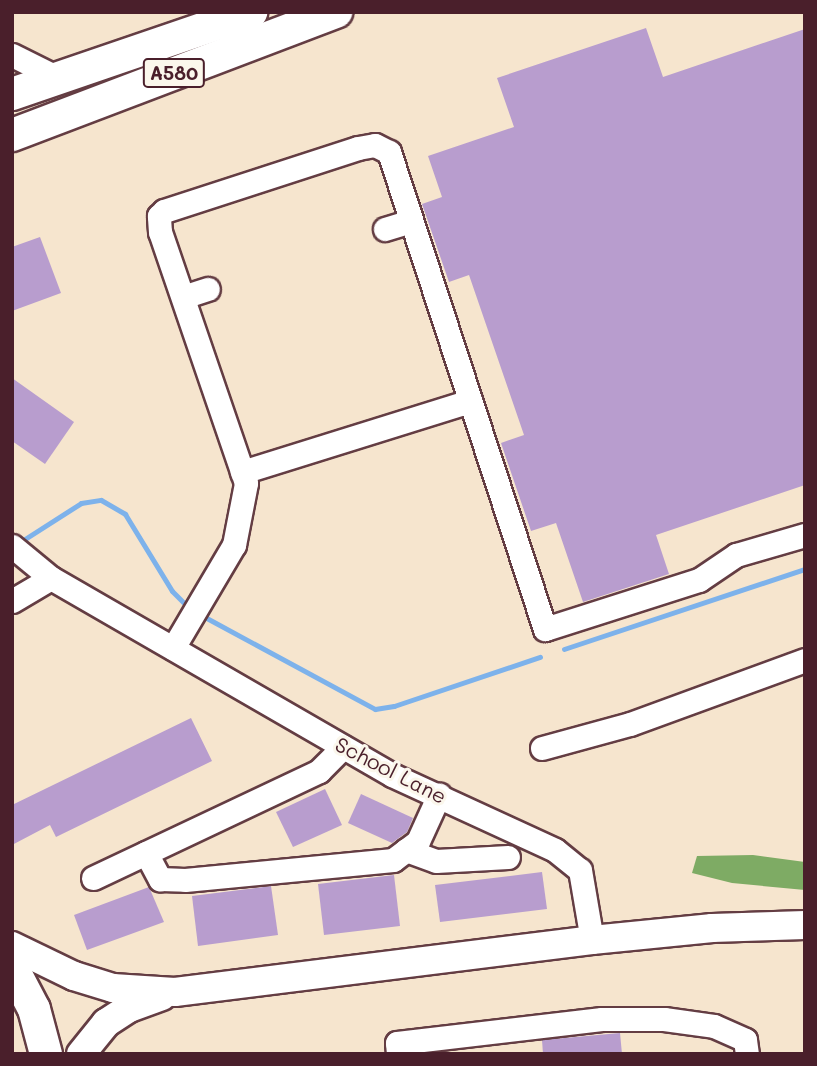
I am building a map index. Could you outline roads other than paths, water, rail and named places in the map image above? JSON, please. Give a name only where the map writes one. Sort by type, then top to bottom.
[{"type":"highway","name":"A580","points":[[12,94],[250,12]]},
{"type":"highway","name":"A580","points":[[12,135],[336,12]]},
{"type":"highway","points":[[12,967],[34,1009],[46,1054]]},
{"type":"main road","points":[[12,122],[38,113],[92,104]]},
{"type":"main road","points":[[12,946],[74,976],[113,988],[174,992],[592,940],[712,928],[805,925]]},
{"type":"main road","points":[[81,1054],[106,1023],[129,1008],[174,992]]},
{"type":"street","points":[[12,55],[58,78]]},
{"type":"street","points":[[173,649],[234,545],[246,483],[158,223],[164,211],[374,145],[389,152],[545,629],[699,580],[736,555],[805,535]]},
{"type":"street","points":[[384,229],[411,221]]},
{"type":"street","points":[[183,298],[208,289]]},
{"type":"street","points":[[242,471],[470,401]]},
{"type":"street","name":"School Lane","points":[[17,551],[51,578],[392,775],[555,850],[580,870],[585,886],[592,940]]},
{"type":"street","points":[[12,601],[51,578]]},
{"type":"street","points":[[542,748],[630,724],[805,660]]},
{"type":"street","points":[[93,878],[319,771],[343,747]]},
{"type":"street","points":[[146,853],[160,879],[185,880],[393,860],[418,841],[439,795]]},
{"type":"street","points":[[406,850],[436,861],[508,858]]},
{"type":"street","points":[[398,1054],[397,1043],[602,1019],[664,1019],[714,1026],[745,1040],[747,1054]]},
{"type":"waterway","points":[[17,544],[81,503],[101,500],[125,514],[172,591],[189,608]]},
{"type":"waterway","points":[[564,649],[805,569]]},
{"type":"waterway","points":[[201,615],[375,709],[394,706],[540,657]]}]
